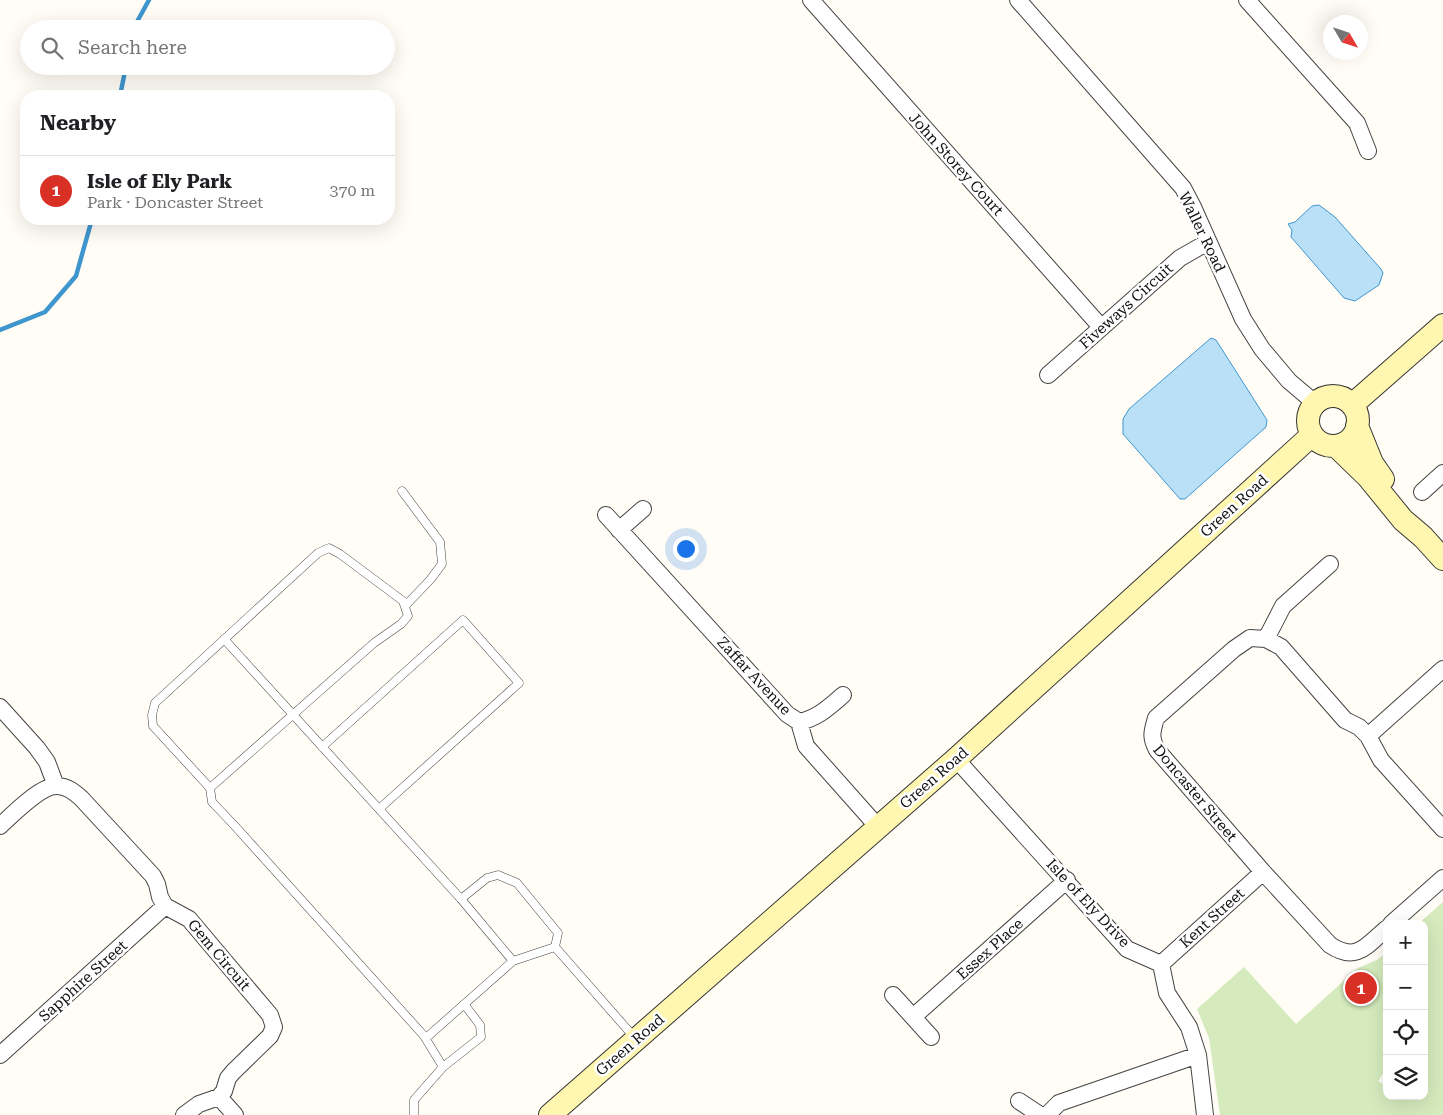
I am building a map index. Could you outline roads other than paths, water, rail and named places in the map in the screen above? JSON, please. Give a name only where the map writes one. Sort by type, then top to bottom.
[{"type":"street","name":"John Storey Court","points":[[811,0],[1101,327]]},
{"type":"street","name":"Waller Road","points":[[1018,0],[1183,188],[1243,319],[1262,350],[1289,381],[1315,403]]},
{"type":"street","points":[[1247,0],[1357,123],[1368,151]]},
{"type":"street","name":"Fiveways Circuit","points":[[1048,375],[1180,258],[1208,242]]},
{"type":"street","points":[[1336,446],[1350,439],[1355,416],[1443,325]]},
{"type":"street","points":[[1423,537],[1412,516],[1372,463],[1355,416],[1347,400],[1327,396],[1315,403],[1311,409],[1308,422],[1312,435],[1323,444],[1336,446],[1368,476],[1403,520],[1423,537],[1443,560]]},
{"type":"street","name":"Green Road","points":[[550,1115],[956,759],[1312,435]]},
{"type":"street","points":[[1422,492],[1443,473]]},
{"type":"street","points":[[619,530],[643,509]]},
{"type":"street","name":"Zaffar Avenue","points":[[606,516],[787,714],[799,722],[806,746],[878,827]]},
{"type":"street","points":[[1330,564],[1283,606],[1266,638],[1281,647],[1345,720],[1359,727],[1368,736],[1381,760],[1443,829]]},
{"type":"street","name":"Doncaster Street","points":[[1266,638],[1250,638],[1234,649],[1156,718],[1152,730],[1152,740],[1157,750],[1263,872],[1330,945],[1338,950],[1356,953],[1365,948],[1383,932]]},
{"type":"street","points":[[1368,736],[1443,669]]},
{"type":"street","points":[[799,722],[821,714],[843,695]]},
{"type":"street","points":[[0,707],[47,762],[56,786]]},
{"type":"street","name":"Isle of Ely Drive","points":[[956,759],[1127,948],[1161,964]]},
{"type":"street","points":[[0,826],[37,793],[56,786],[72,790],[153,876],[165,906]]},
{"type":"street","name":"Kent Street","points":[[1161,964],[1263,872]]},
{"type":"street","points":[[1396,920],[1443,878]]},
{"type":"street","name":"Essex Place","points":[[913,1017],[1067,880]]},
{"type":"street","name":"Sapphire Street","points":[[0,1055],[165,906]]},
{"type":"street","name":"Gem Circuit","points":[[165,906],[186,916],[193,922],[270,1016],[274,1027],[270,1036],[228,1078],[224,1091],[219,1097]]},
{"type":"street","points":[[1161,964],[1167,993],[1189,1027],[1198,1055],[1205,1115]]},
{"type":"street","points":[[893,995],[930,1037]]},
{"type":"street","points":[[1048,1115],[1059,1104],[1198,1055]]},
{"type":"street","points":[[184,1115],[199,1104],[219,1097],[235,1115]]},
{"type":"street","points":[[1019,1101],[1040,1115]]},
{"type":"lane","points":[[402,491],[440,542],[442,564],[430,580],[405,606]]},
{"type":"lane","points":[[210,788],[374,643],[401,624],[408,616],[403,601],[340,554],[329,548],[318,553],[155,703],[152,714],[153,726],[210,788],[212,802],[424,1036],[443,1067]]},
{"type":"lane","points":[[322,747],[463,620],[519,683],[378,809]]},
{"type":"lane","points":[[224,639],[461,900],[513,961]]},
{"type":"lane","points":[[461,900],[487,878],[498,875],[517,882],[558,933],[554,947]]},
{"type":"lane","points":[[424,1036],[426,1038],[513,961],[554,947]]},
{"type":"lane","points":[[554,947],[636,1039]]},
{"type":"lane","points":[[414,1115],[414,1100],[443,1067],[481,1037],[480,1025],[464,1004]]},
{"type":"water","points":[[1319,205],[1335,217],[1383,273],[1379,285],[1355,301],[1344,298],[1291,237],[1292,230],[1288,224],[1295,222],[1312,206]]},
{"type":"water","points":[[1211,338],[1216,340],[1267,420],[1266,427],[1185,499],[1180,499],[1123,434],[1123,419],[1129,409]]},
{"type":"waterway","points":[[138,20],[149,0]]},
{"type":"waterway","points":[[121,90],[124,75]]},
{"type":"waterway","points":[[0,330],[45,312],[76,276],[90,225]]},
{"type":"place","name":"Isle of Ely Park","points":[[1361,988]]}]
